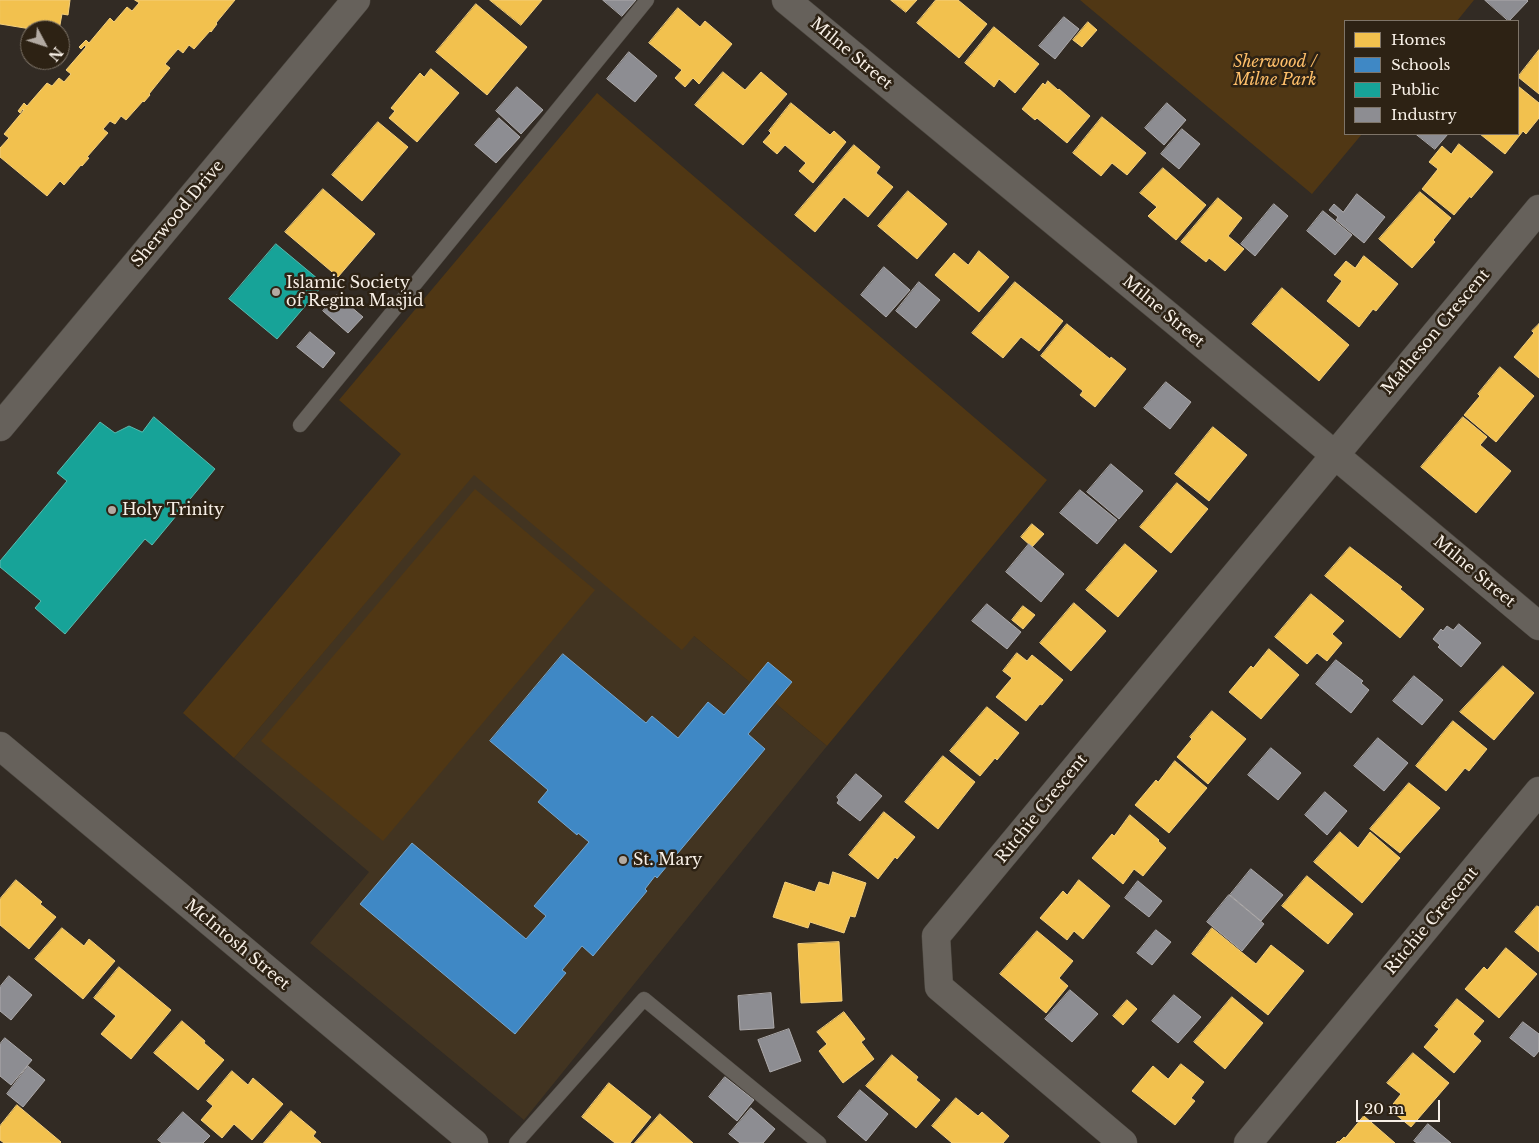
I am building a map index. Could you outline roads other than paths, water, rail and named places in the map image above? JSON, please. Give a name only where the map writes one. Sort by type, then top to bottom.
[{"type":"street","name":"Sherwood Drive","points":[[0,427],[356,0]]},
{"type":"street","name":"Milne Street","points":[[786,0],[1539,626]]},
{"type":"street","name":"Matheson Crescent","points":[[1333,455],[1539,209]]},
{"type":"street","name":"Ritchie Crescent","points":[[1123,1143],[939,987],[936,936],[1333,455]]},
{"type":"street","name":"McIntosh Street","points":[[0,746],[474,1143]]},
{"type":"street","name":"Ritchie Crescent","points":[[1248,1143],[1539,792]]},
{"type":"lane","points":[[300,425],[647,0]]},
{"type":"lane","points":[[516,1143],[644,999],[819,1143]]},
{"type":"place","name":"Islamic Society of Regina Masjid","points":[[276,292]]},
{"type":"place","name":"Holy Trinity","points":[[112,510]]},
{"type":"place","name":"St. Mary","points":[[623,860]]},
{"type":"park label","name":"Sherwood / Milne Park","points":[[1275,71]]}]
